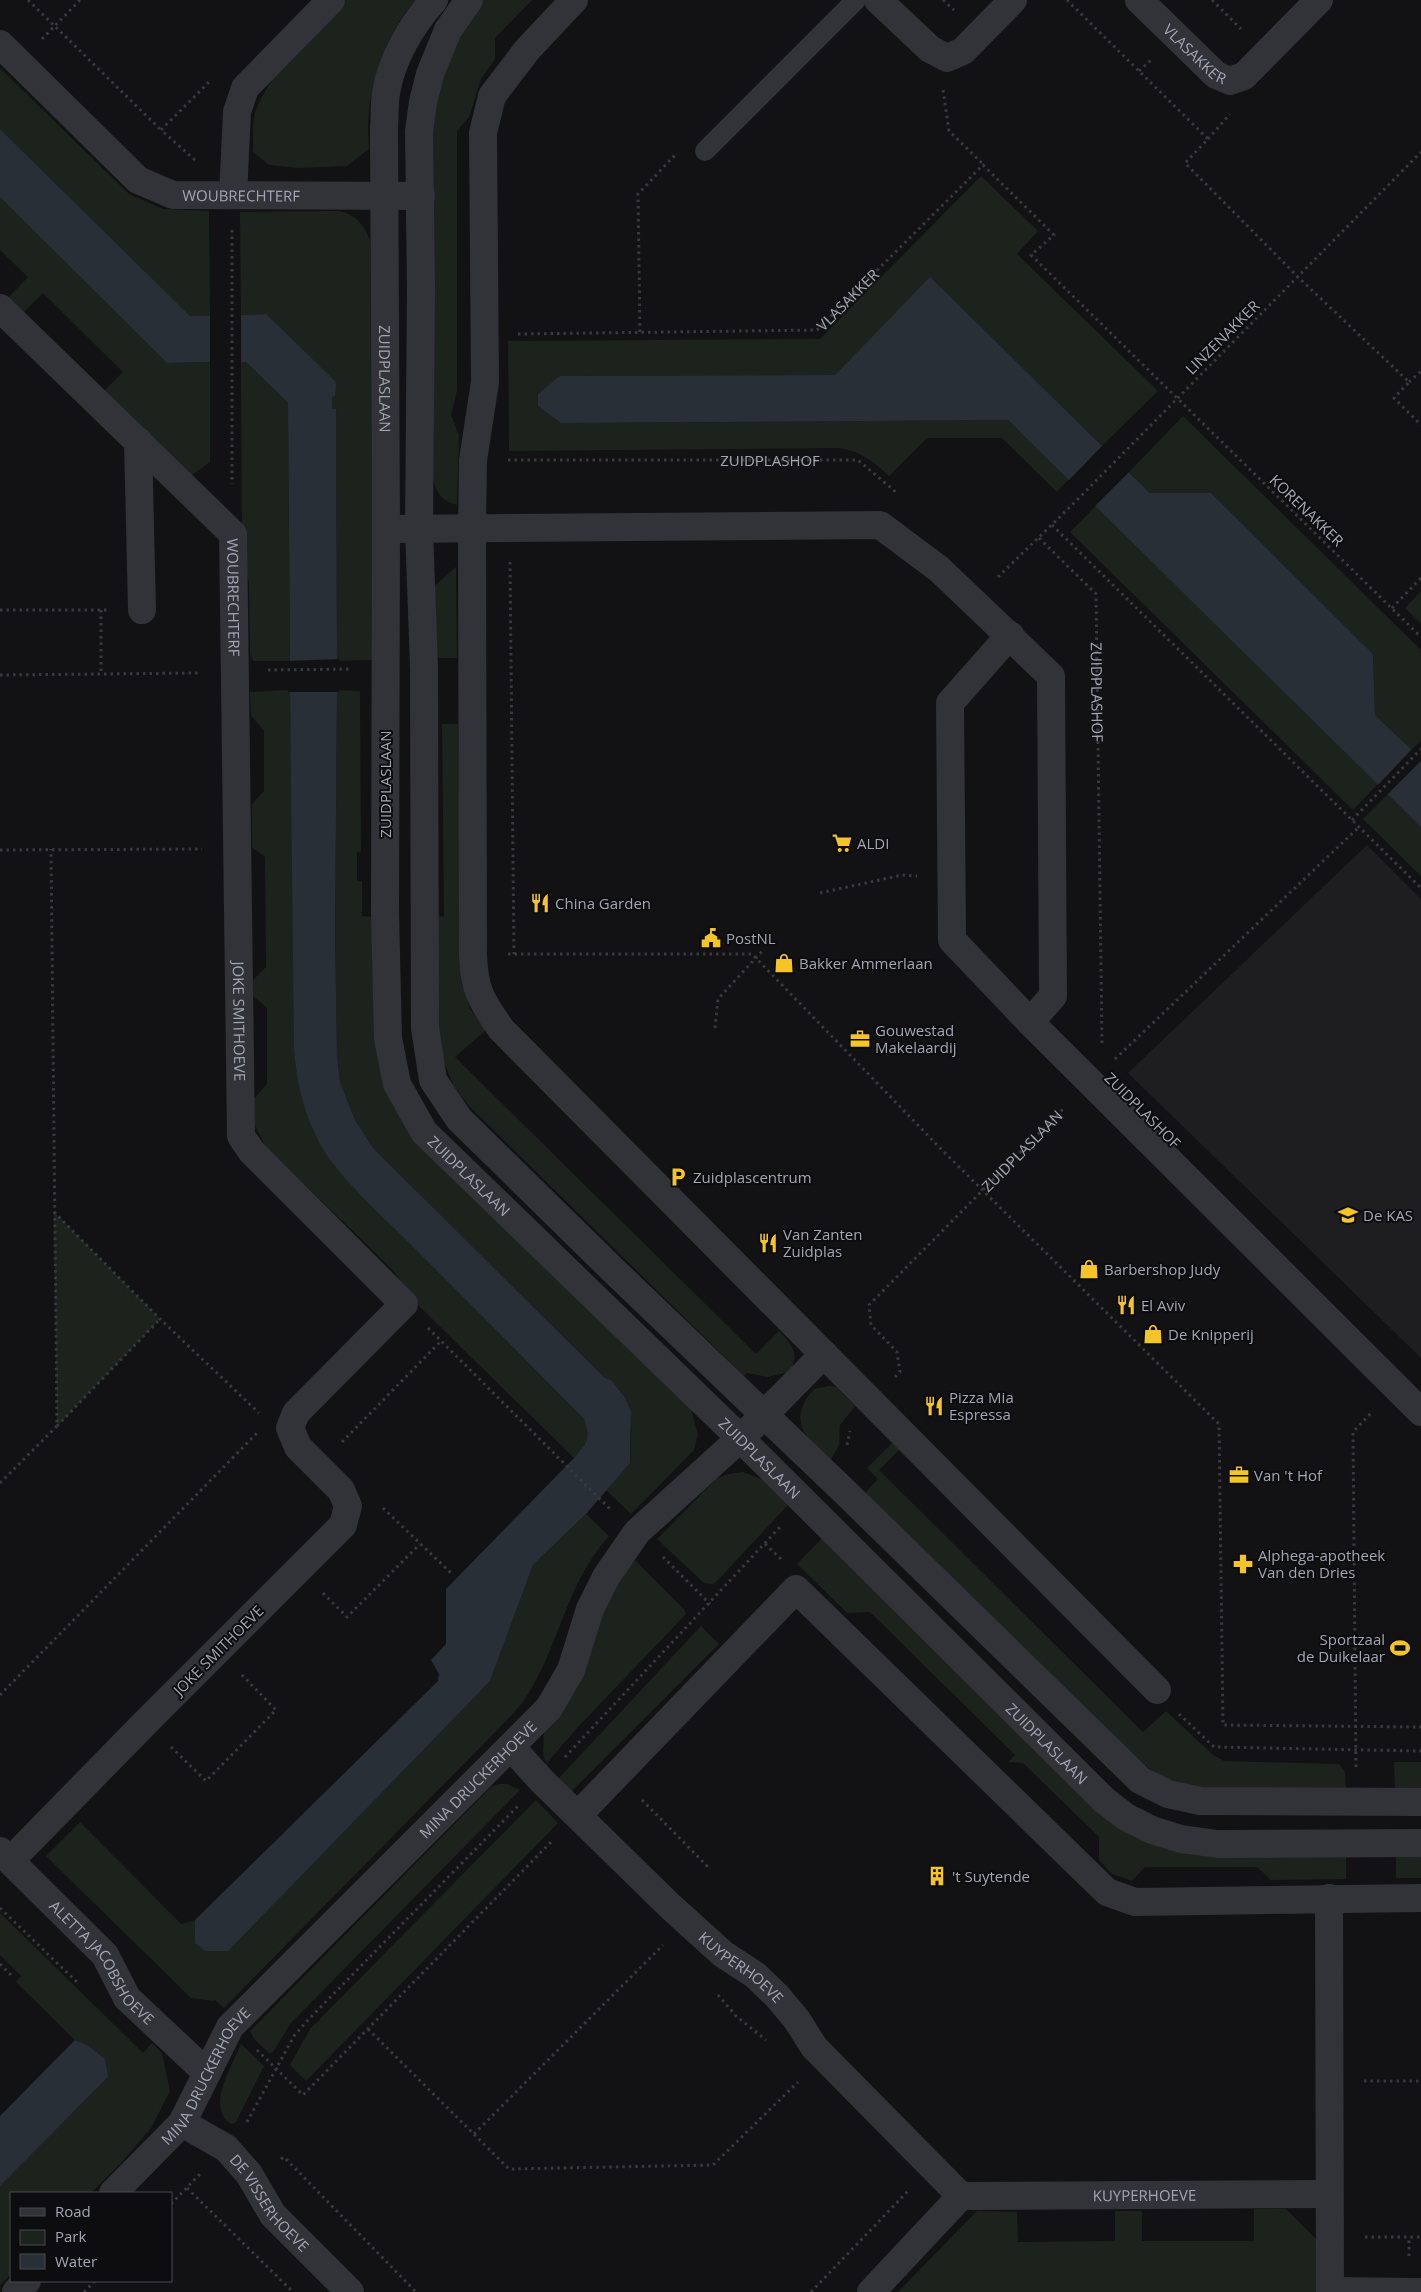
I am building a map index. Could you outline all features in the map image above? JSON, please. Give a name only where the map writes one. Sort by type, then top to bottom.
[{"type":"street","points":[[232,195],[237,112],[245,88],[331,0]]},
{"type":"street","name":"ZUIDPLASLAAN","points":[[434,0],[420,15],[397,58],[386,92],[385,912],[388,1038],[397,1084],[424,1132],[740,1438],[1104,1800],[1126,1817],[1152,1830],[1181,1839],[1218,1844],[1421,1842]]},
{"type":"street","points":[[469,0],[448,30],[430,74],[425,92],[419,132],[421,196],[419,528],[424,668],[425,1028],[433,1080],[458,1119],[766,1414],[1140,1780],[1168,1794],[1200,1801],[1421,1802]]},
{"type":"street","points":[[574,0],[527,50],[492,96],[483,133],[485,382],[473,460],[472,528],[473,954],[474,977],[480,999],[501,1029],[1157,1690]]},
{"type":"street","points":[[878,0],[930,49],[947,58],[963,51],[1013,0]]},
{"type":"street","name":"VLASAKKER","points":[[1139,0],[1216,75],[1230,81],[1244,76],[1319,0]]},
{"type":"street","name":"WOUBRECHTERF","points":[[9,53],[138,180],[173,195],[421,196]]},
{"type":"street","name":"WOUBRECHTERF","points":[[0,308],[232,534],[235,672]]},
{"type":"street","points":[[138,441],[142,610]]},
{"type":"street","points":[[386,529],[880,525],[940,569],[1051,676],[1053,996],[1030,1022]]},
{"type":"street","name":"ZUIDPLASHOF","points":[[1010,635],[950,703],[952,940],[1030,1022],[1421,1412]]},
{"type":"street","name":"JOKE SMITHOEVE","points":[[235,672],[241,1136],[252,1152],[404,1304]]},
{"type":"street","points":[[348,1506],[341,1490],[279,1425],[296,1413],[404,1304]]},
{"type":"street","name":"MINA DRUCKERHOEVE","points":[[114,2192],[182,2123],[230,2027],[549,1708],[571,1670],[590,1609],[606,1577],[637,1532],[766,1414],[824,1354]]},
{"type":"street","name":"JOKE SMITHOEVE","points":[[5,1855],[146,1722],[300,1569],[343,1525],[348,1506]]},
{"type":"street","points":[[578,1815],[796,1589],[1107,1892],[1134,1902],[1421,1898]]},
{"type":"street","name":"KUYPERHOEVE","points":[[512,1747],[542,1781],[687,1922],[723,1954],[755,1975],[772,1991],[797,2020],[814,2047],[962,2196],[1329,2194]]},
{"type":"street","name":"ALETTA JACOBSHOEVE","points":[[5,1855],[105,1955],[127,1998],[207,2074]]},
{"type":"street","points":[[1329,1898],[1330,2291],[1421,2292]]},
{"type":"street","name":"DE VISSERHOEVE","points":[[182,2123],[226,2148],[249,2174],[273,2215],[350,2292]]},
{"type":"street","points":[[871,2292],[962,2196]]},
{"type":"street","points":[[16,2292],[26,2282]]},
{"type":"lane","points":[[705,151],[856,0]]},
{"type":"path","points":[[28,0],[161,130]]},
{"type":"path","points":[[9,53],[55,26],[80,0]]},
{"type":"path","points":[[1067,0],[1208,139],[1185,163],[1298,277],[1409,382]]},
{"type":"path","points":[[1212,0],[1266,54]]},
{"type":"path","points":[[947,58],[943,93],[949,132],[1054,234],[1031,255],[1177,399]]},
{"type":"path","points":[[640,332],[638,194],[686,144],[705,151]]},
{"type":"path","name":"LINZENAKKER","points":[[1039,538],[1421,152]]},
{"type":"path","name":"VLASAKKER","points":[[484,334],[817,330],[983,164]]},
{"type":"path","points":[[232,195],[232,534]]},
{"type":"path","points":[[1421,371],[1394,398],[1421,424]]},
{"type":"path","name":"KORENAKKER","points":[[1177,399],[1421,638]]},
{"type":"path","name":"ZUIDPLASHOF","points":[[473,460],[858,460],[900,496]]},
{"type":"path","points":[[1052,525],[1421,888]]},
{"type":"path","points":[[510,528],[514,954]]},
{"type":"path","points":[[994,580],[1039,538]]},
{"type":"path","name":"ZUIDPLASHOF","points":[[1039,538],[1096,594],[1102,1051]]},
{"type":"path","points":[[1392,608],[1421,578]]},
{"type":"path","points":[[0,610],[142,610]]},
{"type":"path","points":[[101,610],[101,674]]},
{"type":"path","points":[[272,670],[356,669]]},
{"type":"path","points":[[0,675],[235,672]]},
{"type":"path","points":[[1352,820],[1421,750]]},
{"type":"path","points":[[1110,1064],[1359,828]]},
{"type":"path","points":[[51,849],[57,1426]]},
{"type":"path","points":[[0,850],[237,849]]},
{"type":"path","points":[[820,894],[902,875],[951,878]]},
{"type":"path","points":[[715,1028],[718,999],[764,949]]},
{"type":"path","points":[[473,954],[752,954],[982,1189],[1219,1424],[1223,1725],[1421,1727]]},
{"type":"path","name":"ZUIDPLASLAAN","points":[[871,1401],[900,1372],[897,1352],[871,1325],[870,1305],[982,1189],[1091,1083]]},
{"type":"path","points":[[0,1694],[279,1425],[160,1319],[54,1212]]},
{"type":"path","points":[[404,1304],[555,1452],[613,1512]]},
{"type":"path","points":[[0,1483],[160,1319]]},
{"type":"path","points":[[318,1467],[441,1341]]},
{"type":"path","points":[[1356,1803],[1353,1432],[1396,1385]]},
{"type":"path","points":[[348,1506],[373,1498],[452,1574]]},
{"type":"path","points":[[172,2203],[243,2130],[294,2036],[306,2022],[542,1781],[710,1604],[803,1501]]},
{"type":"path","points":[[300,1569],[347,1616],[420,1544]]},
{"type":"path","points":[[146,1722],[206,1781],[276,1710],[218,1651]]},
{"type":"path","points":[[1157,1690],[1214,1747],[1421,1751]]},
{"type":"path","points":[[616,1775],[710,1869]]},
{"type":"path","points":[[277,2068],[303,2095],[578,1815]]},
{"type":"path","points":[[0,1908],[82,1987]]},
{"type":"path","points":[[474,2134],[687,1922]]},
{"type":"path","points":[[0,1964],[13,1977]]},
{"type":"path","points":[[368,2029],[510,2169],[713,2165],[824,2057]]},
{"type":"path","points":[[1330,2082],[1421,2080]]},
{"type":"path","points":[[249,2174],[284,2157],[416,2292]]},
{"type":"path","points":[[811,2292],[932,2166]]},
{"type":"path","points":[[187,2188],[293,2292]]},
{"type":"path","points":[[1330,2237],[1421,2236]]},
{"type":"path","points":[[84,2292],[94,2282]]},
{"type":"shaded area","name":"De KAS","points":[[1367,845],[1421,899],[1421,1358],[1128,1073]]},
{"type":"green space","points":[[346,0],[415,0],[393,33],[377,70],[369,109],[369,149],[347,166],[299,168],[269,165],[253,152],[254,115],[263,95],[272,80],[295,51]]},
{"type":"green space","points":[[482,0],[532,0],[495,38],[495,59],[481,79],[469,117],[457,131],[457,391],[451,415],[459,435],[457,505],[439,494],[431,474],[430,149],[437,91],[454,43]]},
{"type":"green space","points":[[0,68],[129,194],[163,209],[209,211],[210,316],[190,316],[0,129]]},
{"type":"green space","points":[[981,176],[1038,231],[1017,254],[1158,391],[1102,446],[930,278],[835,375],[560,376],[538,405],[561,423],[1008,420],[1069,479],[1057,492],[1002,438],[927,438],[889,476],[866,458],[847,449],[839,448],[509,451],[508,341],[820,339]]},
{"type":"green space","points":[[0,197],[167,363],[210,362],[210,462],[188,478],[101,394],[123,372],[43,293],[21,315],[6,300],[28,277],[0,250]]},
{"type":"green space","points":[[240,212],[345,212],[359,221],[370,240],[373,657],[371,660],[337,661],[336,410],[332,409],[332,396],[335,396],[266,314],[241,315]]},
{"type":"green space","points":[[241,362],[246,362],[288,403],[290,661],[253,661],[250,654],[249,583],[242,557]]},
{"type":"green space","points":[[1183,416],[1421,650],[1421,741],[1411,750],[1375,715],[1373,654],[1211,493],[1150,493],[1129,472]]},
{"type":"green space","points":[[1096,506],[1378,784],[1353,810],[1070,532]]},
{"type":"green space","points":[[456,567],[457,658],[432,658],[432,588]]},
{"type":"green space","points":[[1421,591],[1421,624],[1405,608]]},
{"type":"green space","points":[[290,690],[296,1070],[331,1161],[369,1203],[584,1419],[587,1432],[586,1440],[574,1458],[420,1307],[393,1270],[266,1147],[255,1126],[253,1100],[267,1084],[267,1008],[252,995],[252,981],[266,967],[265,857],[252,847],[252,804],[264,791],[264,730],[251,716],[250,692]]},
{"type":"green space","points":[[337,690],[360,691],[361,852],[357,852],[357,881],[362,881],[362,916],[374,917],[383,1074],[691,1409],[698,1435],[694,1450],[631,1514],[606,1490],[630,1463],[630,1415],[623,1394],[373,1148],[355,1120],[340,1082],[337,1055],[335,933]]},
{"type":"green space","points":[[442,724],[458,724],[461,980],[470,1009],[486,1030],[455,1057],[756,1354],[779,1331],[793,1350],[794,1361],[788,1372],[768,1377],[747,1373],[744,1376],[468,1105],[454,1086],[438,1041],[434,917],[444,916]]},
{"type":"green space","points":[[1388,794],[1421,827],[1421,876],[1363,819]]},
{"type":"green space","points":[[54,1212],[160,1319],[57,1426]]},
{"type":"green space","points":[[829,1386],[836,1387],[855,1406],[840,1425],[839,1445],[830,1461],[807,1436],[800,1420],[801,1410],[814,1389]]},
{"type":"green space","points":[[893,1442],[900,1449],[879,1470],[1143,1732],[1166,1711],[1213,1755],[1224,1761],[1339,1764],[1345,1772],[1346,1792],[1215,1791],[1179,1784],[1161,1776],[1146,1766],[1097,1724],[864,1494],[878,1479],[867,1468]]},
{"type":"green space","points":[[743,1472],[766,1481],[788,1503],[787,1506],[717,1581],[713,1584],[704,1583],[657,1539],[716,1479],[729,1474]]},
{"type":"green space","points":[[586,1514],[609,1536],[594,1554],[572,1595],[537,1679],[522,1703],[224,2008],[215,2000],[191,1998],[46,1856],[80,1822],[181,1924],[195,1920],[196,1943],[205,1951],[490,1681],[533,1565]]},
{"type":"green space","points":[[823,1537],[1126,1826],[1346,1851],[1346,1879],[1271,1880],[1257,1867],[1145,1867],[1132,1881],[1112,1874],[1099,1860],[1099,1837],[1023,1763],[1008,1762],[1015,1755],[870,1612],[847,1613],[797,1564]]},
{"type":"green space","points":[[635,1560],[684,1609],[686,1614],[576,1729],[547,1763],[543,1756],[544,1727],[615,1586]]},
{"type":"green space","points":[[701,1626],[719,1644],[572,1791],[559,1778]]},
{"type":"green space","points":[[1394,1762],[1421,1762],[1421,1791],[1395,1792]]},
{"type":"green space","points":[[507,1784],[520,1790],[291,2023],[270,2054],[254,2039],[250,2031],[492,1786]]},
{"type":"green space","points":[[536,1800],[558,1823],[306,2081],[290,2065],[310,2029]]},
{"type":"green space","points":[[1396,1851],[1421,1851],[1421,1878],[1396,1878]]},
{"type":"green space","points":[[0,1913],[143,2053],[152,2043],[162,2053],[170,2091],[151,2128],[121,2163],[92,2192],[10,2192],[10,2275],[0,2285],[0,2186],[108,2077],[87,2045],[75,2040],[16,1982],[21,1976],[0,1955]]},
{"type":"green space","points":[[241,2044],[264,2066],[236,2122],[232,2124],[224,2117],[220,2108],[220,2098],[227,2074]]},
{"type":"green space","points":[[1254,2209],[1286,2209],[1319,2242],[1319,2292],[898,2292],[977,2211],[1017,2212],[1018,2242],[1115,2241],[1115,2211],[1142,2211],[1142,2241],[1254,2241]]},
{"type":"water","points":[[0,129],[190,316],[210,316],[210,362],[167,363],[0,197]]},
{"type":"water","points":[[930,277],[1150,493],[1211,493],[1373,654],[1375,715],[1421,759],[1421,827],[1008,420],[561,423],[538,406],[538,394],[560,376],[835,375]]},
{"type":"water","points":[[266,314],[336,382],[335,396],[332,397],[332,409],[336,409],[337,661],[290,661],[288,403],[246,362],[241,362],[241,315]]},
{"type":"water","points":[[290,690],[337,690],[335,933],[337,1055],[340,1082],[355,1120],[373,1148],[604,1377],[612,1381],[624,1396],[631,1411],[630,1463],[586,1514],[533,1565],[490,1681],[228,1951],[205,1951],[195,1943],[195,1920],[438,1681],[439,1674],[431,1660],[446,1644],[446,1589],[574,1458],[585,1444],[587,1436],[584,1419],[348,1182],[327,1155],[309,1119],[296,1071],[294,1047]]},
{"type":"water","points":[[75,2040],[87,2045],[105,2059],[108,2077],[0,2186],[0,2116]]},
{"type":"pier","points":[[1104,444],[1131,470],[1094,507],[1068,481]]},
{"type":"pier","points":[[340,659],[337,664],[290,664],[288,661]]},
{"type":"pier","points":[[290,688],[337,688],[340,692],[288,692]]},
{"type":"pier","points":[[1413,748],[1421,756],[1421,761],[1386,796],[1377,786]]},
{"type":"place","name":"ALDI","points":[[842,843]]},
{"type":"place","name":"China Garden","points":[[540,903]]},
{"type":"place","name":"PostNL","points":[[711,938]]},
{"type":"place","name":"Bakker Ammerlaan","points":[[784,963]]},
{"type":"place","name":"Gouwestad Makelaardij","points":[[860,1039]]},
{"type":"place","name":"Zuidplascentrum","points":[[678,1177]]},
{"type":"place","name":"De KAS","points":[[1348,1215]]},
{"type":"place","name":"Van Zanten Zuidplas","points":[[768,1243]]},
{"type":"place","name":"Barbershop Judy","points":[[1089,1269]]},
{"type":"place","name":"El Aviv","points":[[1126,1305]]},
{"type":"place","name":"De Knipperij","points":[[1153,1334]]},
{"type":"place","name":"Pizza Mia Espressa","points":[[934,1406]]},
{"type":"place","name":"Van 't Hof","points":[[1239,1475]]},
{"type":"place","name":"Alphega-apotheek Van den Dries","points":[[1243,1564]]},
{"type":"place","name":"Sportzaal de Duikelaar","points":[[1400,1648]]},
{"type":"place","name":"'t Suytende","points":[[937,1876]]}]
